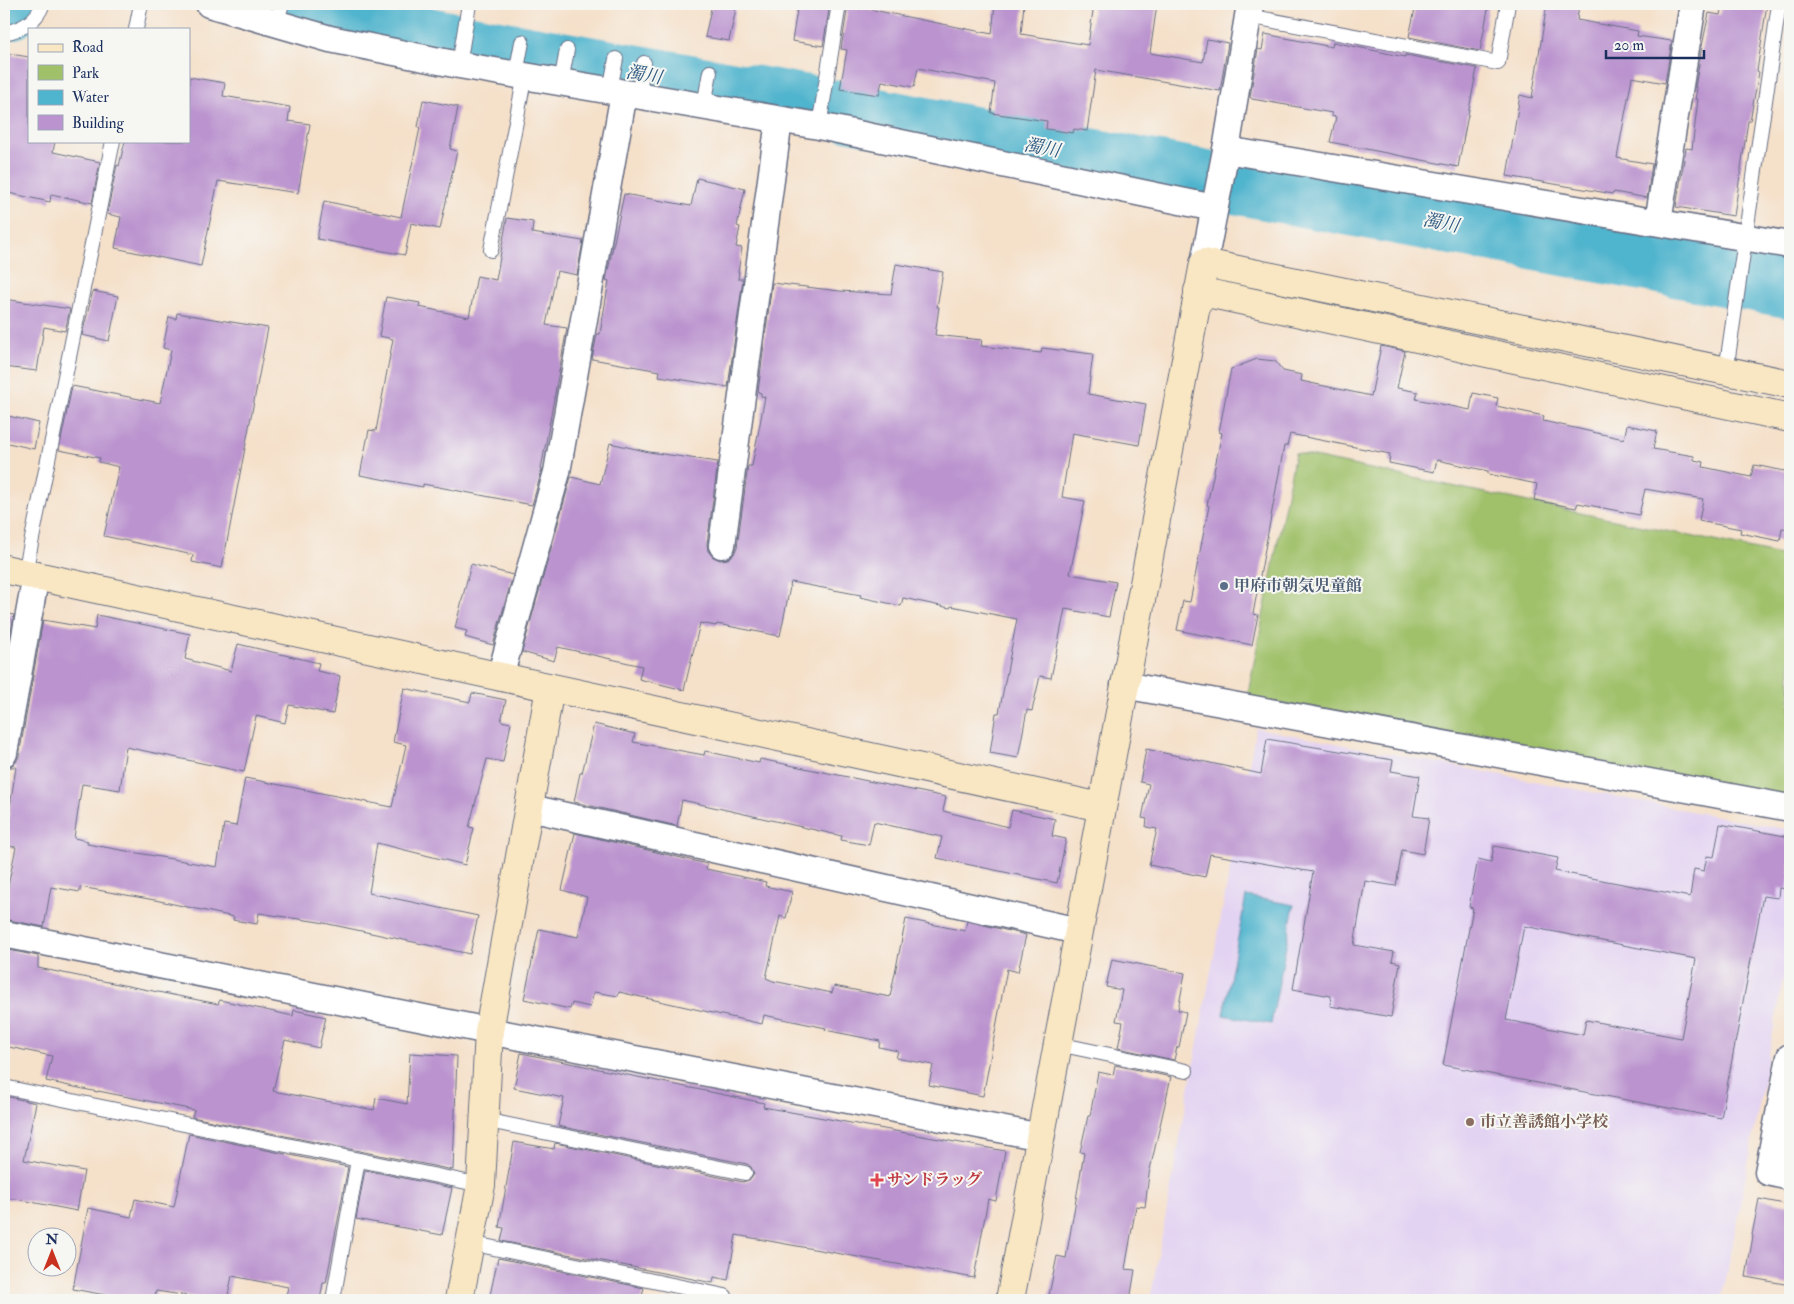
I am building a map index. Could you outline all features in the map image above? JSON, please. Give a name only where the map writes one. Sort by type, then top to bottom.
[{"type":"street","points":[[209,4],[279,13],[330,39],[705,101],[779,120],[819,121],[1214,206]]},
{"type":"street","points":[[1658,222],[1693,4]]},
{"type":"street","points":[[1010,1300],[1198,291],[1226,151],[1249,10]]},
{"type":"street","points":[[500,677],[557,472],[625,88]]},
{"type":"street","points":[[722,545],[779,120]]},
{"type":"street","points":[[1226,151],[1658,222],[1744,242],[1790,245]]},
{"type":"street","points":[[1204,263],[1790,384]]},
{"type":"street","points":[[1198,291],[1790,418]]},
{"type":"street","points":[[4,753],[21,572],[1101,807]]},
{"type":"street","points":[[1124,685],[1790,808]]},
{"type":"street","points":[[459,1300],[480,1185],[489,1031],[550,688]]},
{"type":"street","points":[[530,808],[1078,931]]},
{"type":"street","points":[[4,934],[489,1031],[1041,1137]]},
{"type":"street","points":[[1790,1057],[1768,1172],[1790,1177]]},
{"type":"lane","points":[[4,34],[20,30],[33,19],[43,4]]},
{"type":"lane","points":[[136,28],[141,4]]},
{"type":"lane","points":[[459,61],[469,4]]},
{"type":"lane","points":[[819,121],[839,4]]},
{"type":"lane","points":[[1249,10],[1498,63],[1508,4]]},
{"type":"lane","points":[[1726,371],[1779,4]]},
{"type":"lane","points":[[491,250],[522,42]]},
{"type":"lane","points":[[562,76],[567,50]]},
{"type":"lane","points":[[616,59],[625,88]]},
{"type":"lane","points":[[625,88],[644,63]]},
{"type":"lane","points":[[705,101],[710,72]]},
{"type":"lane","points":[[21,572],[113,142]]},
{"type":"lane","points":[[1058,1044],[1186,1071]]},
{"type":"lane","points":[[4,1086],[480,1185]]},
{"type":"lane","points":[[484,1120],[745,1173]]},
{"type":"lane","points":[[333,1300],[358,1160]]},
{"type":"lane","points":[[470,1243],[725,1296]]},
{"type":"shaded area","name":"市立善誘館小学校","points":[[1256,728],[1790,830],[1790,943],[1722,1300],[1150,1300]]},
{"type":"green space","points":[[1295,453],[1790,557],[1790,800],[1247,698]]},
{"type":"water","points":[[1246,896],[1294,905],[1271,1024],[1223,1015]]},
{"type":"building","points":[[712,4],[737,4],[729,41],[705,37]]},
{"type":"building","points":[[798,4],[830,4],[823,46],[792,41]]},
{"type":"building","points":[[995,4],[1024,4],[1021,34],[1088,45],[1094,4],[1157,4],[1150,53],[1203,62],[1207,39],[1228,43],[1220,91],[1096,70],[1087,131],[1074,129],[1073,133],[1046,129],[1047,121],[991,113],[995,83],[918,68],[914,87],[882,81],[879,95],[840,89],[847,50],[841,49],[848,5],[992,34]]},
{"type":"building","points":[[1416,4],[1489,4],[1480,51],[1409,37]]},
{"type":"building","points":[[1547,4],[1579,4],[1577,20],[1638,31],[1637,36],[1672,41],[1665,83],[1632,77],[1617,158],[1652,164],[1647,198],[1507,176],[1520,95],[1532,98]]},
{"type":"building","points":[[1722,4],[1767,4],[1757,71],[1759,72],[1750,121],[1748,121],[1734,216],[1676,207],[1686,148],[1692,149],[1698,99],[1695,99],[1697,88],[1695,88],[1709,13],[1720,15]]},
{"type":"building","points":[[1265,34],[1332,47],[1333,42],[1405,57],[1405,55],[1477,68],[1458,167],[1330,142],[1336,117],[1331,116],[1332,113],[1252,99],[1250,97],[1258,49],[1262,50]]},
{"type":"building","points":[[4,53],[28,57],[28,142],[55,142],[53,152],[100,162],[92,203],[51,194],[50,202],[4,192]]},
{"type":"building","points":[[190,77],[225,83],[223,96],[290,107],[288,121],[310,124],[298,193],[218,181],[201,266],[115,248],[121,217],[107,214],[117,165],[119,166],[125,142],[190,142]]},
{"type":"building","points":[[423,100],[458,107],[450,149],[457,151],[440,229],[411,223],[405,255],[317,239],[324,201],[401,217],[420,128],[418,127]]},
{"type":"building","points":[[697,178],[745,189],[737,226],[740,227],[736,247],[742,248],[738,279],[743,279],[728,387],[659,376],[660,371],[592,359],[597,334],[600,334],[609,281],[606,280],[624,194],[691,206]]},
{"type":"building","points":[[507,218],[533,222],[532,233],[583,241],[577,275],[557,271],[546,325],[567,328],[542,470],[532,505],[423,484],[423,487],[360,475],[369,430],[376,431],[393,339],[379,336],[386,297],[420,303],[419,307],[469,317],[477,276],[496,280]]},
{"type":"building","points":[[896,264],[943,272],[937,307],[939,307],[935,335],[982,340],[981,346],[1041,353],[1042,348],[1093,354],[1088,394],[1146,404],[1139,445],[1072,433],[1062,497],[1085,501],[1070,574],[1116,582],[1109,617],[1065,609],[1051,678],[1040,676],[1032,711],[1027,710],[1018,758],[990,753],[996,713],[999,713],[1017,619],[903,598],[901,606],[860,597],[861,595],[791,582],[780,636],[717,624],[716,626],[700,623],[684,690],[639,679],[642,666],[558,647],[554,661],[522,652],[571,477],[600,484],[610,443],[649,452],[718,462],[707,544],[708,551],[713,557],[720,560],[728,559],[734,554],[737,547],[748,466],[752,466],[765,397],[761,396],[761,393],[758,392],[772,283],[840,291],[891,294]]},
{"type":"building","points":[[93,291],[118,296],[109,341],[82,335]]},
{"type":"building","points":[[4,299],[70,309],[65,331],[44,327],[37,371],[4,367]]},
{"type":"building","points":[[177,313],[268,328],[222,568],[192,562],[193,555],[104,536],[119,467],[99,462],[100,458],[59,450],[72,386],[160,403],[171,350],[163,348],[169,317],[176,319]]},
{"type":"building","points":[[1381,346],[1405,351],[1397,388],[1418,392],[1416,399],[1470,410],[1473,393],[1498,398],[1496,406],[1544,416],[1543,421],[1624,439],[1627,425],[1657,431],[1653,449],[1694,456],[1694,460],[1704,462],[1703,467],[1751,477],[1754,465],[1790,472],[1790,529],[1782,528],[1780,541],[1740,533],[1741,529],[1699,521],[1703,499],[1645,489],[1639,515],[1578,503],[1576,508],[1534,500],[1537,484],[1488,474],[1488,471],[1437,460],[1434,472],[1389,463],[1390,454],[1290,434],[1287,446],[1284,446],[1253,614],[1258,615],[1252,645],[1177,630],[1183,601],[1190,602],[1222,433],[1219,432],[1231,369],[1257,359],[1275,361],[1283,371],[1302,375],[1301,381],[1371,396]]},
{"type":"building","points":[[4,415],[39,423],[34,449],[4,442]]},
{"type":"building","points":[[471,564],[513,575],[493,645],[465,637],[467,631],[455,628]]},
{"type":"building","points":[[4,613],[14,615],[4,670]]},
{"type":"building","points":[[97,615],[190,634],[185,659],[231,671],[238,644],[319,663],[317,671],[340,676],[333,714],[289,705],[285,723],[256,716],[244,772],[126,747],[120,790],[82,784],[74,838],[88,841],[87,844],[217,867],[224,824],[236,826],[245,778],[392,807],[406,745],[393,742],[404,688],[470,702],[472,693],[506,700],[501,721],[511,723],[503,762],[487,759],[469,827],[474,828],[465,865],[377,843],[369,893],[478,916],[470,954],[319,922],[259,913],[257,924],[233,920],[234,917],[155,900],[80,887],[80,892],[51,887],[44,927],[4,919],[4,906],[16,847],[4,846],[16,767],[10,767],[19,756],[43,620],[95,629]]},
{"type":"building","points":[[594,724],[635,734],[633,742],[704,755],[705,751],[759,763],[760,759],[946,797],[943,811],[1008,827],[1012,810],[1055,819],[1052,836],[1066,839],[1057,883],[937,858],[942,837],[874,822],[869,845],[841,840],[842,836],[682,800],[677,826],[574,802]]},
{"type":"building","points":[[1267,739],[1393,760],[1391,771],[1420,776],[1413,816],[1429,818],[1423,854],[1402,850],[1396,886],[1365,881],[1354,945],[1394,952],[1392,961],[1400,963],[1391,1017],[1330,1006],[1331,996],[1293,989],[1313,872],[1210,854],[1205,877],[1149,865],[1157,829],[1146,827],[1147,819],[1142,818],[1149,784],[1140,782],[1146,749],[1261,774]]},
{"type":"building","points":[[1720,824],[1790,837],[1790,874],[1787,889],[1779,888],[1778,898],[1763,896],[1721,1118],[1443,1065],[1473,908],[1469,907],[1478,859],[1491,862],[1494,846],[1558,858],[1555,871],[1690,897],[1694,869],[1704,871],[1707,856],[1714,857]],"holes":[[[1524,926],[1696,959],[1681,1038],[1586,1020],[1583,1035],[1506,1020]]]},
{"type":"building","points":[[575,833],[707,864],[706,869],[766,882],[765,886],[792,892],[786,918],[780,916],[766,978],[773,981],[832,993],[834,986],[890,997],[906,919],[965,931],[967,921],[1026,935],[1018,972],[1007,969],[983,1096],[929,1085],[933,1065],[896,1058],[898,1051],[879,1047],[880,1041],[825,1030],[826,1028],[764,1015],[762,1024],[619,992],[618,996],[594,992],[590,1007],[572,1003],[570,1009],[524,999],[539,929],[578,937],[587,897],[562,890]]},
{"type":"building","points":[[4,949],[38,956],[38,968],[218,1004],[220,1000],[293,1016],[294,1010],[326,1017],[319,1048],[285,1040],[273,1091],[374,1110],[376,1098],[407,1104],[410,1053],[457,1056],[453,1170],[192,1117],[194,1110],[46,1081],[52,1056],[4,1046]]},
{"type":"building","points":[[1112,959],[1185,973],[1178,1010],[1186,1012],[1179,1047],[1177,1047],[1174,1060],[1118,1048],[1123,1022],[1116,1021],[1122,990],[1106,987]]},
{"type":"building","points":[[521,1053],[764,1103],[763,1107],[1005,1151],[996,1201],[988,1199],[974,1278],[736,1235],[728,1280],[714,1277],[713,1283],[501,1241],[504,1228],[499,1227],[514,1142],[554,1149],[555,1143],[743,1182],[751,1179],[754,1174],[751,1167],[747,1164],[558,1126],[564,1098],[514,1088]]},
{"type":"building","points":[[1115,1065],[1171,1077],[1149,1174],[1145,1207],[1136,1206],[1125,1269],[1135,1270],[1130,1300],[1048,1300],[1057,1256],[1066,1258],[1084,1153],[1080,1152],[1088,1116],[1090,1116],[1098,1072],[1113,1075]]},
{"type":"building","points":[[4,1096],[36,1103],[24,1160],[84,1171],[77,1211],[16,1199],[4,1199]]},
{"type":"building","points":[[189,1134],[348,1167],[326,1283],[323,1283],[320,1300],[285,1300],[288,1287],[232,1276],[227,1300],[215,1300],[156,1291],[154,1300],[116,1300],[116,1297],[73,1289],[75,1276],[78,1276],[78,1262],[88,1208],[131,1217],[135,1199],[174,1207]]},
{"type":"building","points":[[365,1170],[452,1188],[442,1235],[356,1219]]},
{"type":"building","points":[[1759,1199],[1790,1205],[1790,1285],[1746,1277]]},
{"type":"building","points":[[498,1258],[644,1288],[641,1300],[489,1300]]},
{"type":"waterway","name":"濁川","points":[[4,11],[11,10],[16,4]]},
{"type":"waterway","name":"濁川","points":[[296,4],[361,24],[811,105],[1790,289]]},
{"type":"place","name":"甲府市朝気児童館","points":[[1224,586]]},
{"type":"place","name":"市立善誘館小学校","points":[[1470,1122]]},
{"type":"place","name":"サンドラッグ","points":[[877,1180]]}]
